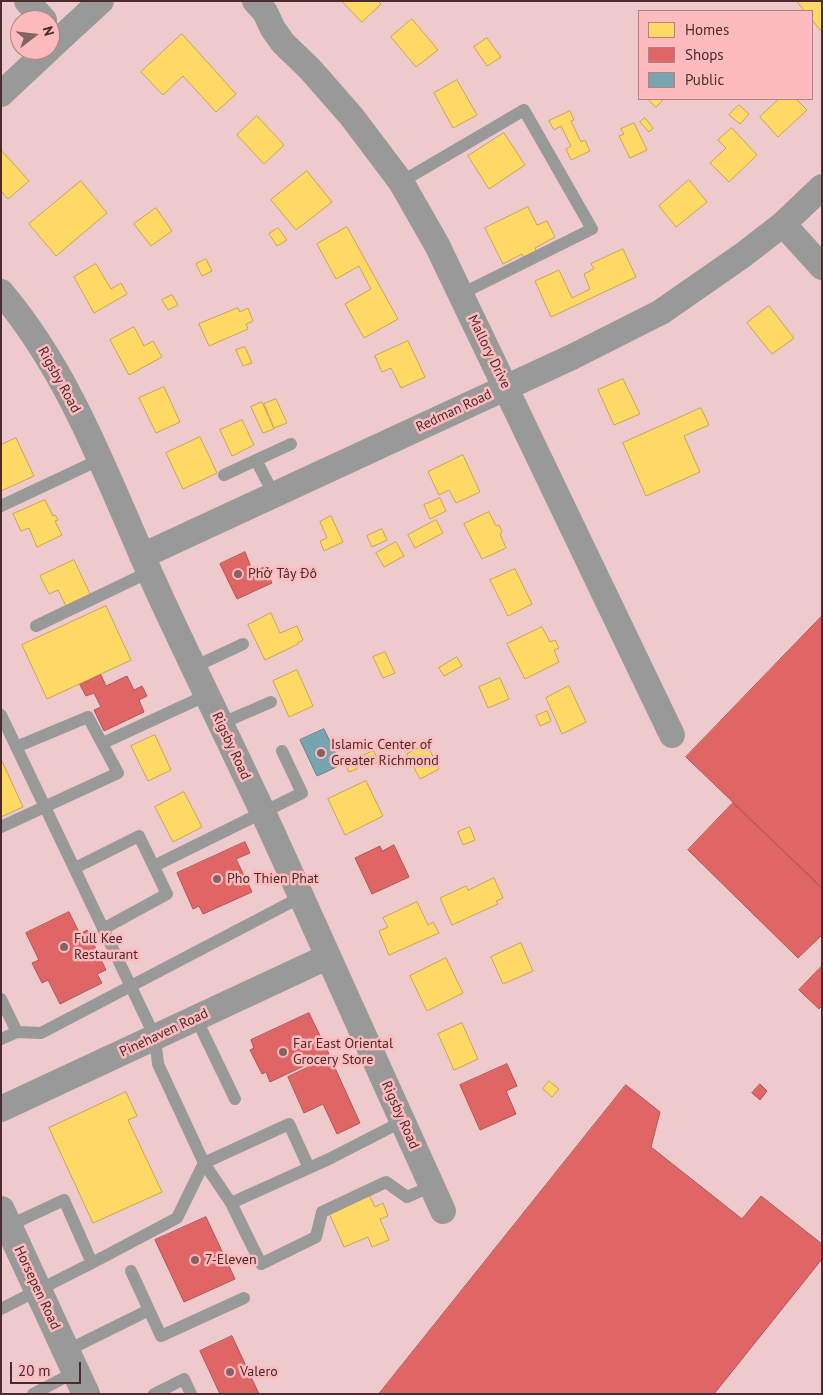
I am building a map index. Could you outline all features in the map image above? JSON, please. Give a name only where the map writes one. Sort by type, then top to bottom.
[{"type":"street","points":[[60,30],[101,1]]},
{"type":"street","name":"Mallory Drive","points":[[255,1],[265,12],[273,29],[283,43],[310,69],[352,117],[401,182],[438,245],[672,735]]},
{"type":"street","points":[[1,94],[30,60]]},
{"type":"street","name":"Redman Road","points":[[145,564],[274,495],[572,357],[661,312],[743,255],[782,224],[822,187]]},
{"type":"street","points":[[782,224],[822,267]]},
{"type":"street","name":"Rigsby Road","points":[[1,292],[17,310],[63,384],[101,459],[145,564],[262,812],[443,1211]]},
{"type":"street","name":"Pinehaven Road","points":[[1,1110],[328,957]]},
{"type":"street","name":"Horsepen Road","points":[[5,1218],[76,1372]]},
{"type":"lane","points":[[401,182],[524,110],[592,230],[461,294]]},
{"type":"lane","points":[[224,475],[291,444]]},
{"type":"lane","points":[[1,506],[101,459]]},
{"type":"lane","points":[[256,460],[274,495]]},
{"type":"lane","points":[[36,626],[145,564]]},
{"type":"lane","points":[[194,668],[243,644]]},
{"type":"lane","points":[[102,743],[207,695]]},
{"type":"lane","points":[[220,724],[271,702]]},
{"type":"lane","points":[[1,715],[155,1037],[158,1064],[204,1163],[231,1202],[262,1264],[316,1237],[322,1212],[386,1182],[407,1197],[432,1186]]},
{"type":"lane","points":[[1,827],[118,773],[88,716],[16,747]]},
{"type":"lane","points":[[154,866],[302,793],[282,751]]},
{"type":"lane","points":[[74,868],[139,836],[154,866],[167,894],[104,929]]},
{"type":"lane","points":[[1,1040],[17,1032],[41,1033],[301,898]]},
{"type":"lane","points":[[1,998],[17,1032]]},
{"type":"lane","points":[[196,1018],[235,1099]]},
{"type":"lane","points":[[231,1202],[309,1168],[403,1121]]},
{"type":"lane","points":[[1,1309],[92,1264],[177,1218],[204,1163],[289,1124],[309,1168]]},
{"type":"lane","points":[[5,1218],[64,1200],[92,1264]]},
{"type":"lane","points":[[131,1271],[161,1336],[244,1298]]},
{"type":"lane","points":[[32,1394],[76,1372],[149,1310]]},
{"type":"lane","points":[[154,1394],[184,1380],[191,1394]]},
{"type":"building: Homes","points":[[342,1],[378,1],[381,4],[362,22]]},
{"type":"building: Homes","points":[[797,1],[822,1],[822,32],[813,21],[813,10],[804,10]]},
{"type":"building: Homes","points":[[412,19],[438,50],[416,67],[391,37]]},
{"type":"building: Homes","points":[[182,34],[236,94],[216,112],[183,76],[163,95],[141,72]]},
{"type":"building: Homes","points":[[487,38],[501,57],[487,66],[474,47]]},
{"type":"building: Homes","points":[[457,80],[477,115],[453,128],[434,93]]},
{"type":"building: Homes","points":[[649,100],[663,100],[656,107]]},
{"type":"building: Homes","points":[[778,100],[797,100],[807,110],[778,137],[760,117]]},
{"type":"building: Homes","points":[[739,105],[749,114],[740,124],[729,115]]},
{"type":"building: Homes","points":[[570,111],[574,120],[571,121],[581,142],[585,140],[590,151],[571,160],[566,149],[571,146],[561,126],[554,130],[549,121]]},
{"type":"building: Homes","points":[[257,116],[284,145],[264,164],[237,135]]},
{"type":"building: Homes","points":[[645,118],[653,128],[649,132],[640,122]]},
{"type":"building: Homes","points":[[634,123],[647,150],[630,158],[619,136],[624,134],[621,129]]},
{"type":"building: Homes","points":[[732,128],[757,155],[729,182],[710,163],[726,148],[718,140]]},
{"type":"building: Homes","points":[[504,133],[525,165],[489,189],[468,156]]},
{"type":"building: Homes","points":[[3,152],[29,181],[8,199],[1,191],[1,153]]},
{"type":"building: Homes","points":[[307,171],[332,202],[296,230],[271,200]]},
{"type":"building: Homes","points":[[689,180],[707,202],[676,227],[659,206]]},
{"type":"building: Homes","points":[[81,181],[107,213],[56,256],[29,224]]},
{"type":"building: Homes","points":[[528,207],[537,225],[547,221],[555,237],[535,248],[536,251],[524,258],[522,254],[503,264],[485,228]]},
{"type":"building: Homes","points":[[156,208],[172,231],[151,246],[134,224]]},
{"type":"building: Homes","points":[[347,227],[398,319],[364,338],[345,304],[371,289],[359,266],[336,279],[317,244]]},
{"type":"building: Homes","points":[[278,228],[287,240],[277,246],[269,234]]},
{"type":"building: Homes","points":[[623,249],[636,277],[551,317],[535,281],[559,270],[572,298],[590,289],[584,274],[594,269],[591,264]]},
{"type":"building: Homes","points":[[206,259],[212,271],[202,276],[196,264]]},
{"type":"building: Homes","points":[[96,264],[111,289],[121,283],[127,294],[94,313],[74,277]]},
{"type":"building: Homes","points":[[172,295],[178,305],[168,310],[162,300]]},
{"type":"building: Homes","points":[[769,306],[794,338],[772,354],[747,323]]},
{"type":"building: Homes","points":[[238,308],[240,312],[248,308],[253,321],[246,324],[248,329],[209,346],[199,324]]},
{"type":"building: Homes","points":[[134,327],[144,346],[153,341],[162,357],[129,375],[110,340]]},
{"type":"building: Homes","points":[[408,341],[425,377],[401,388],[391,368],[382,372],[375,356]]},
{"type":"building: Homes","points":[[245,347],[252,363],[243,366],[236,350]]},
{"type":"building: Homes","points":[[623,379],[640,414],[614,425],[598,390]]},
{"type":"building: Homes","points":[[164,387],[180,422],[156,433],[139,398]]},
{"type":"building: Homes","points":[[276,399],[287,423],[274,428],[264,404]]},
{"type":"building: Homes","points":[[262,402],[274,429],[263,433],[251,407]]},
{"type":"building: Homes","points":[[701,408],[709,425],[684,436],[700,472],[646,496],[623,443]]},
{"type":"building: Homes","points":[[242,420],[254,445],[232,456],[220,430]]},
{"type":"building: Homes","points":[[200,437],[217,473],[183,489],[166,453]]},
{"type":"building: Homes","points":[[16,438],[34,476],[1,491],[1,445]]},
{"type":"building: Homes","points":[[463,455],[480,492],[456,503],[449,490],[439,495],[428,472]]},
{"type":"building: Homes","points":[[440,498],[446,511],[430,519],[424,505]]},
{"type":"building: Homes","points":[[45,500],[53,516],[55,515],[58,520],[55,521],[62,535],[37,547],[29,528],[21,531],[13,514]]},
{"type":"building: Homes","points":[[489,512],[496,526],[499,525],[502,532],[500,534],[506,548],[482,559],[464,524]]},
{"type":"building: Homes","points":[[331,516],[343,542],[324,551],[320,541],[327,538],[320,522]]},
{"type":"building: Homes","points":[[436,520],[443,533],[415,548],[408,535]]},
{"type":"building: Homes","points":[[382,529],[387,540],[372,547],[367,536]]},
{"type":"building: Homes","points":[[396,542],[404,556],[384,567],[376,553]]},
{"type":"building: Homes","points":[[74,560],[91,596],[67,608],[58,590],[49,594],[40,576]]},
{"type":"building: Homes","points":[[515,569],[532,604],[508,616],[490,580]]},
{"type":"building: Homes","points":[[106,606],[131,660],[47,699],[22,645]]},
{"type":"building: Homes","points":[[271,613],[280,633],[297,626],[303,640],[265,660],[248,625]]},
{"type":"building: Homes","points":[[542,627],[550,642],[555,640],[559,648],[554,650],[559,662],[525,679],[507,644]]},
{"type":"building: Homes","points":[[385,652],[395,673],[383,678],[373,657]]},
{"type":"building: Homes","points":[[457,657],[462,666],[444,676],[439,668]]},
{"type":"building: Homes","points":[[297,670],[313,706],[289,717],[273,681]]},
{"type":"building: Homes","points":[[500,678],[509,699],[488,708],[479,687]]},
{"type":"building: Homes","points":[[569,686],[586,722],[562,734],[546,698]]},
{"type":"building: Homes","points":[[547,711],[551,721],[540,726],[536,716]]},
{"type":"building: Homes","points":[[155,735],[171,770],[148,781],[131,746]]},
{"type":"building: Homes","points":[[427,744],[439,769],[420,779],[407,754]]},
{"type":"building: Homes","points":[[374,751],[378,762],[368,766],[364,755]]},
{"type":"building: Homes","points":[[1,759],[23,807],[1,817]]},
{"type":"building: Homes","points":[[355,762],[357,769],[349,772],[346,766]]},
{"type":"building: Homes","points":[[366,781],[383,816],[345,835],[328,799]]},
{"type":"building: Homes","points":[[184,792],[202,827],[173,842],[155,807]]},
{"type":"building: Homes","points":[[470,827],[475,840],[463,845],[458,832]]},
{"type":"building: Homes","points":[[494,878],[503,898],[496,901],[498,904],[452,925],[440,898],[466,886],[468,890]]},
{"type":"building: Homes","points":[[417,902],[428,925],[433,922],[439,933],[389,955],[379,931],[388,927],[383,918]]},
{"type":"building: Homes","points":[[521,943],[533,971],[503,984],[491,957]]},
{"type":"building: Homes","points":[[446,958],[463,993],[427,1011],[410,976]]},
{"type":"building: Homes","points":[[462,1023],[478,1059],[454,1070],[438,1034]]},
{"type":"building: Homes","points":[[549,1081],[559,1089],[552,1097],[543,1089]]},
{"type":"building: Homes","points":[[126,1092],[137,1116],[128,1120],[162,1192],[93,1223],[49,1128]]},
{"type":"building: Homes","points":[[369,1195],[375,1207],[383,1203],[388,1216],[380,1219],[389,1240],[372,1247],[368,1237],[344,1247],[329,1213]]},
{"type":"building: Shops","points":[[245,552],[253,572],[264,567],[272,583],[237,599],[220,564]]},
{"type":"building: Shops","points":[[822,616],[822,888],[686,757]]},
{"type":"building: Shops","points":[[101,675],[106,686],[127,676],[134,690],[142,686],[147,696],[139,700],[144,712],[104,731],[94,710],[101,707],[94,693],[86,696],[80,685]]},
{"type":"building: Shops","points":[[733,803],[822,888],[822,935],[798,958],[688,850]]},
{"type":"building: Shops","points":[[245,842],[250,853],[236,859],[252,892],[203,914],[199,906],[193,909],[177,873]]},
{"type":"building: Shops","points":[[394,845],[409,877],[372,894],[355,858],[380,846],[382,851]]},
{"type":"building: Shops","name":"Full Kee Restaurant","points":[[69,912],[80,934],[87,930],[106,970],[97,974],[102,983],[60,1004],[48,980],[42,983],[32,963],[39,960],[26,933]]},
{"type":"building: Shops","points":[[822,966],[822,1006],[819,1009],[799,990]]},
{"type":"building: Shops","points":[[309,1013],[329,1054],[270,1082],[266,1072],[262,1074],[250,1050],[254,1048],[251,1040]]},
{"type":"building: Shops","points":[[330,1057],[360,1123],[337,1134],[323,1104],[304,1113],[288,1077]]},
{"type":"building: Shops","points":[[507,1064],[517,1086],[506,1091],[516,1114],[480,1130],[460,1085]]},
{"type":"building: Shops","points":[[760,1084],[767,1091],[760,1100],[752,1093]]},
{"type":"building: Shops","points":[[626,1085],[660,1112],[651,1147],[742,1219],[761,1196],[822,1244],[822,1259],[714,1394],[379,1394]]},
{"type":"building: Shops","name":"7-Eleven","points":[[206,1217],[235,1279],[184,1302],[155,1240]]},
{"type":"building: Shops","name":"Valero","points":[[232,1336],[259,1394],[220,1394],[200,1351]]},
{"type":"building: Public","name":"Islamic Center of Greater Richmond","points":[[324,729],[341,765],[317,776],[300,740]]},
{"type":"place","name":"Phở Tây Đô","points":[[238,574]]},
{"type":"place","name":"Islamic Center of Greater Richmond","points":[[321,753]]},
{"type":"place","name":"Pho Thien Phat","points":[[217,879]]},
{"type":"place","name":"Full Kee Restaurant","points":[[64,947]]},
{"type":"place","name":"Far East Oriental Grocery Store","points":[[283,1052]]},
{"type":"place","name":"7-Eleven","points":[[195,1260]]},
{"type":"place","name":"Valero","points":[[230,1372]]}]
